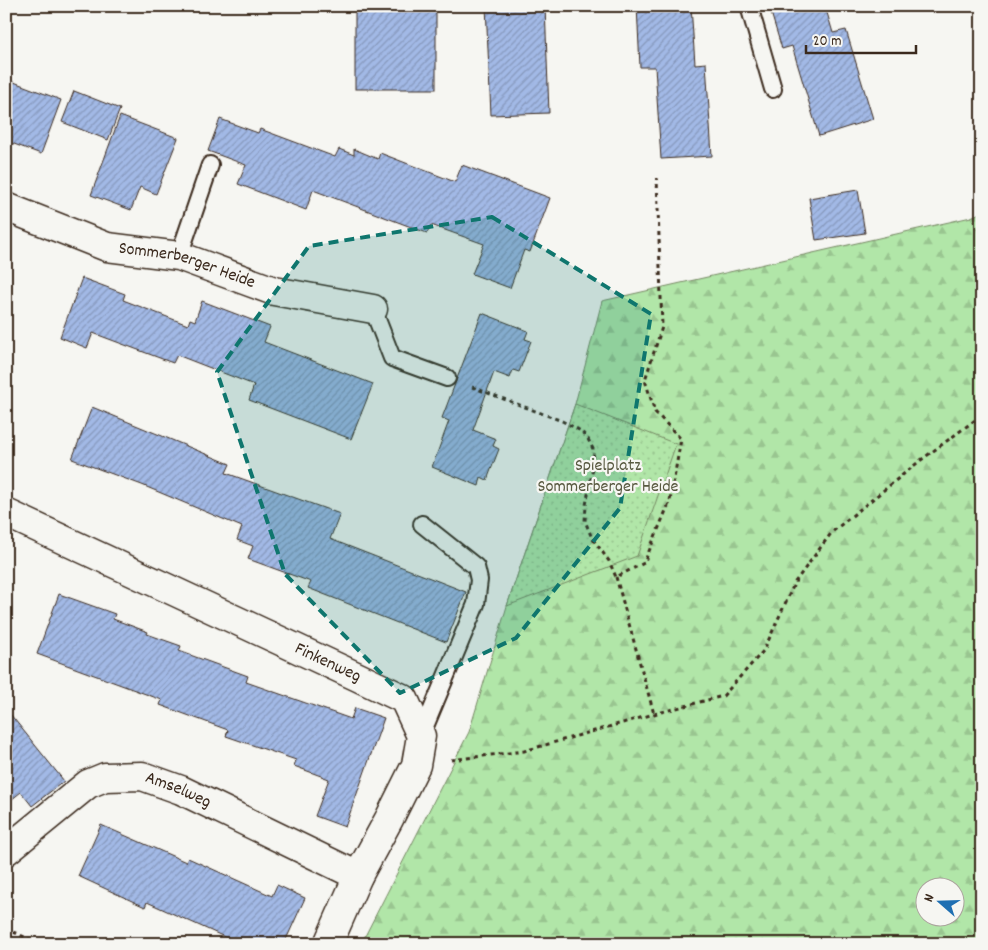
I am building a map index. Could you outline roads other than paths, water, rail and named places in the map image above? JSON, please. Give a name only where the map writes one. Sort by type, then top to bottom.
[{"type":"street","name":"Sommerberger Heide","points":[[6,207],[107,247],[179,256],[274,292],[373,309]]},
{"type":"street","name":"Finkenweg","points":[[6,513],[340,668],[404,700],[421,736]]},
{"type":"street","points":[[328,944],[358,876],[416,765],[421,736]]},
{"type":"street","name":"Amselweg","points":[[6,851],[88,784],[105,777],[142,776],[181,790],[358,876]]},
{"type":"lane","points":[[749,6],[773,89]]},
{"type":"lane","points":[[179,256],[210,165]]},
{"type":"lane","points":[[373,309],[392,358],[447,378]]},
{"type":"lane","points":[[421,736],[476,604],[478,580],[476,567],[422,524]]},
{"type":"park label","name":"Spielplatz Sommerberger Heide","points":[[608,476]]}]
